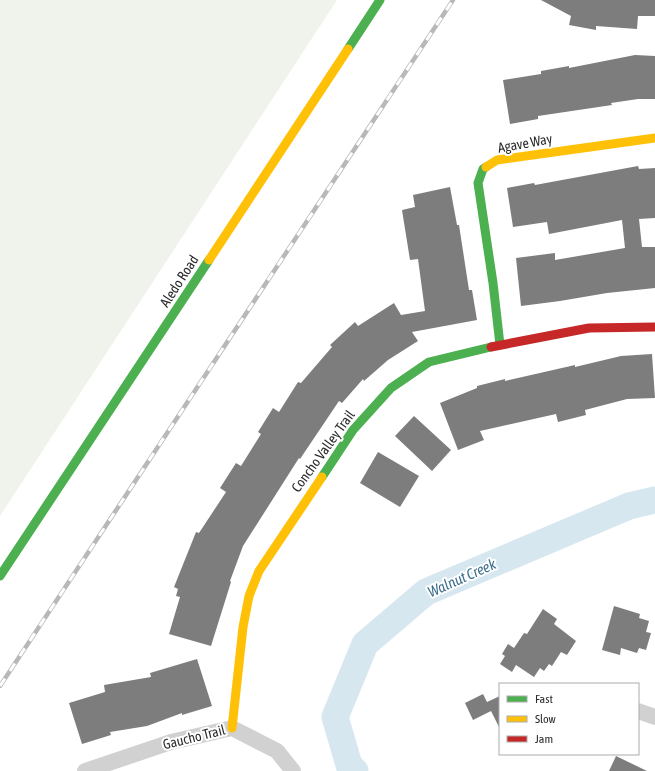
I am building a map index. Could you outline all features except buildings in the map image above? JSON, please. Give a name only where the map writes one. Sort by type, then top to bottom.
[{"type":"street","name":"Aledo Road","points":[[0,576],[380,0]]},
{"type":"street","name":"Agave Way","points":[[500,345],[493,283],[478,183],[483,169],[497,160],[655,138]]},
{"type":"street","name":"Concho Valley Trail","points":[[232,728],[243,627],[249,596],[259,571],[353,430],[391,388],[429,362],[500,345],[589,328],[655,327]]},
{"type":"street","points":[[639,711],[655,717]]},
{"type":"street","name":"Gaucho Trail","points":[[85,771],[171,742],[232,728],[276,751],[293,771]]},
{"type":"shaded area","points":[[0,0],[337,0],[0,516]]},
{"type":"waterway","name":"Walnut Creek","points":[[355,771],[349,765],[335,717],[365,644],[426,592],[629,506],[655,500]]},
{"type":"railway","points":[[0,686],[453,0]]},
{"type":"traffic: fast","points":[[348,49],[380,0]]},
{"type":"traffic: fast","points":[[486,167],[483,169],[478,183],[493,283],[500,345]]},
{"type":"traffic: fast","points":[[0,576],[209,260]]},
{"type":"traffic: fast","points":[[322,477],[353,430],[391,388],[429,362],[491,347]]},
{"type":"traffic: slow","points":[[209,260],[348,49]]},
{"type":"traffic: slow","points":[[486,167],[497,160],[655,138]]},
{"type":"traffic: slow","points":[[232,728],[243,627],[249,596],[259,571],[322,477]]},
{"type":"traffic: jam","points":[[491,347],[589,328],[655,327]]}]
